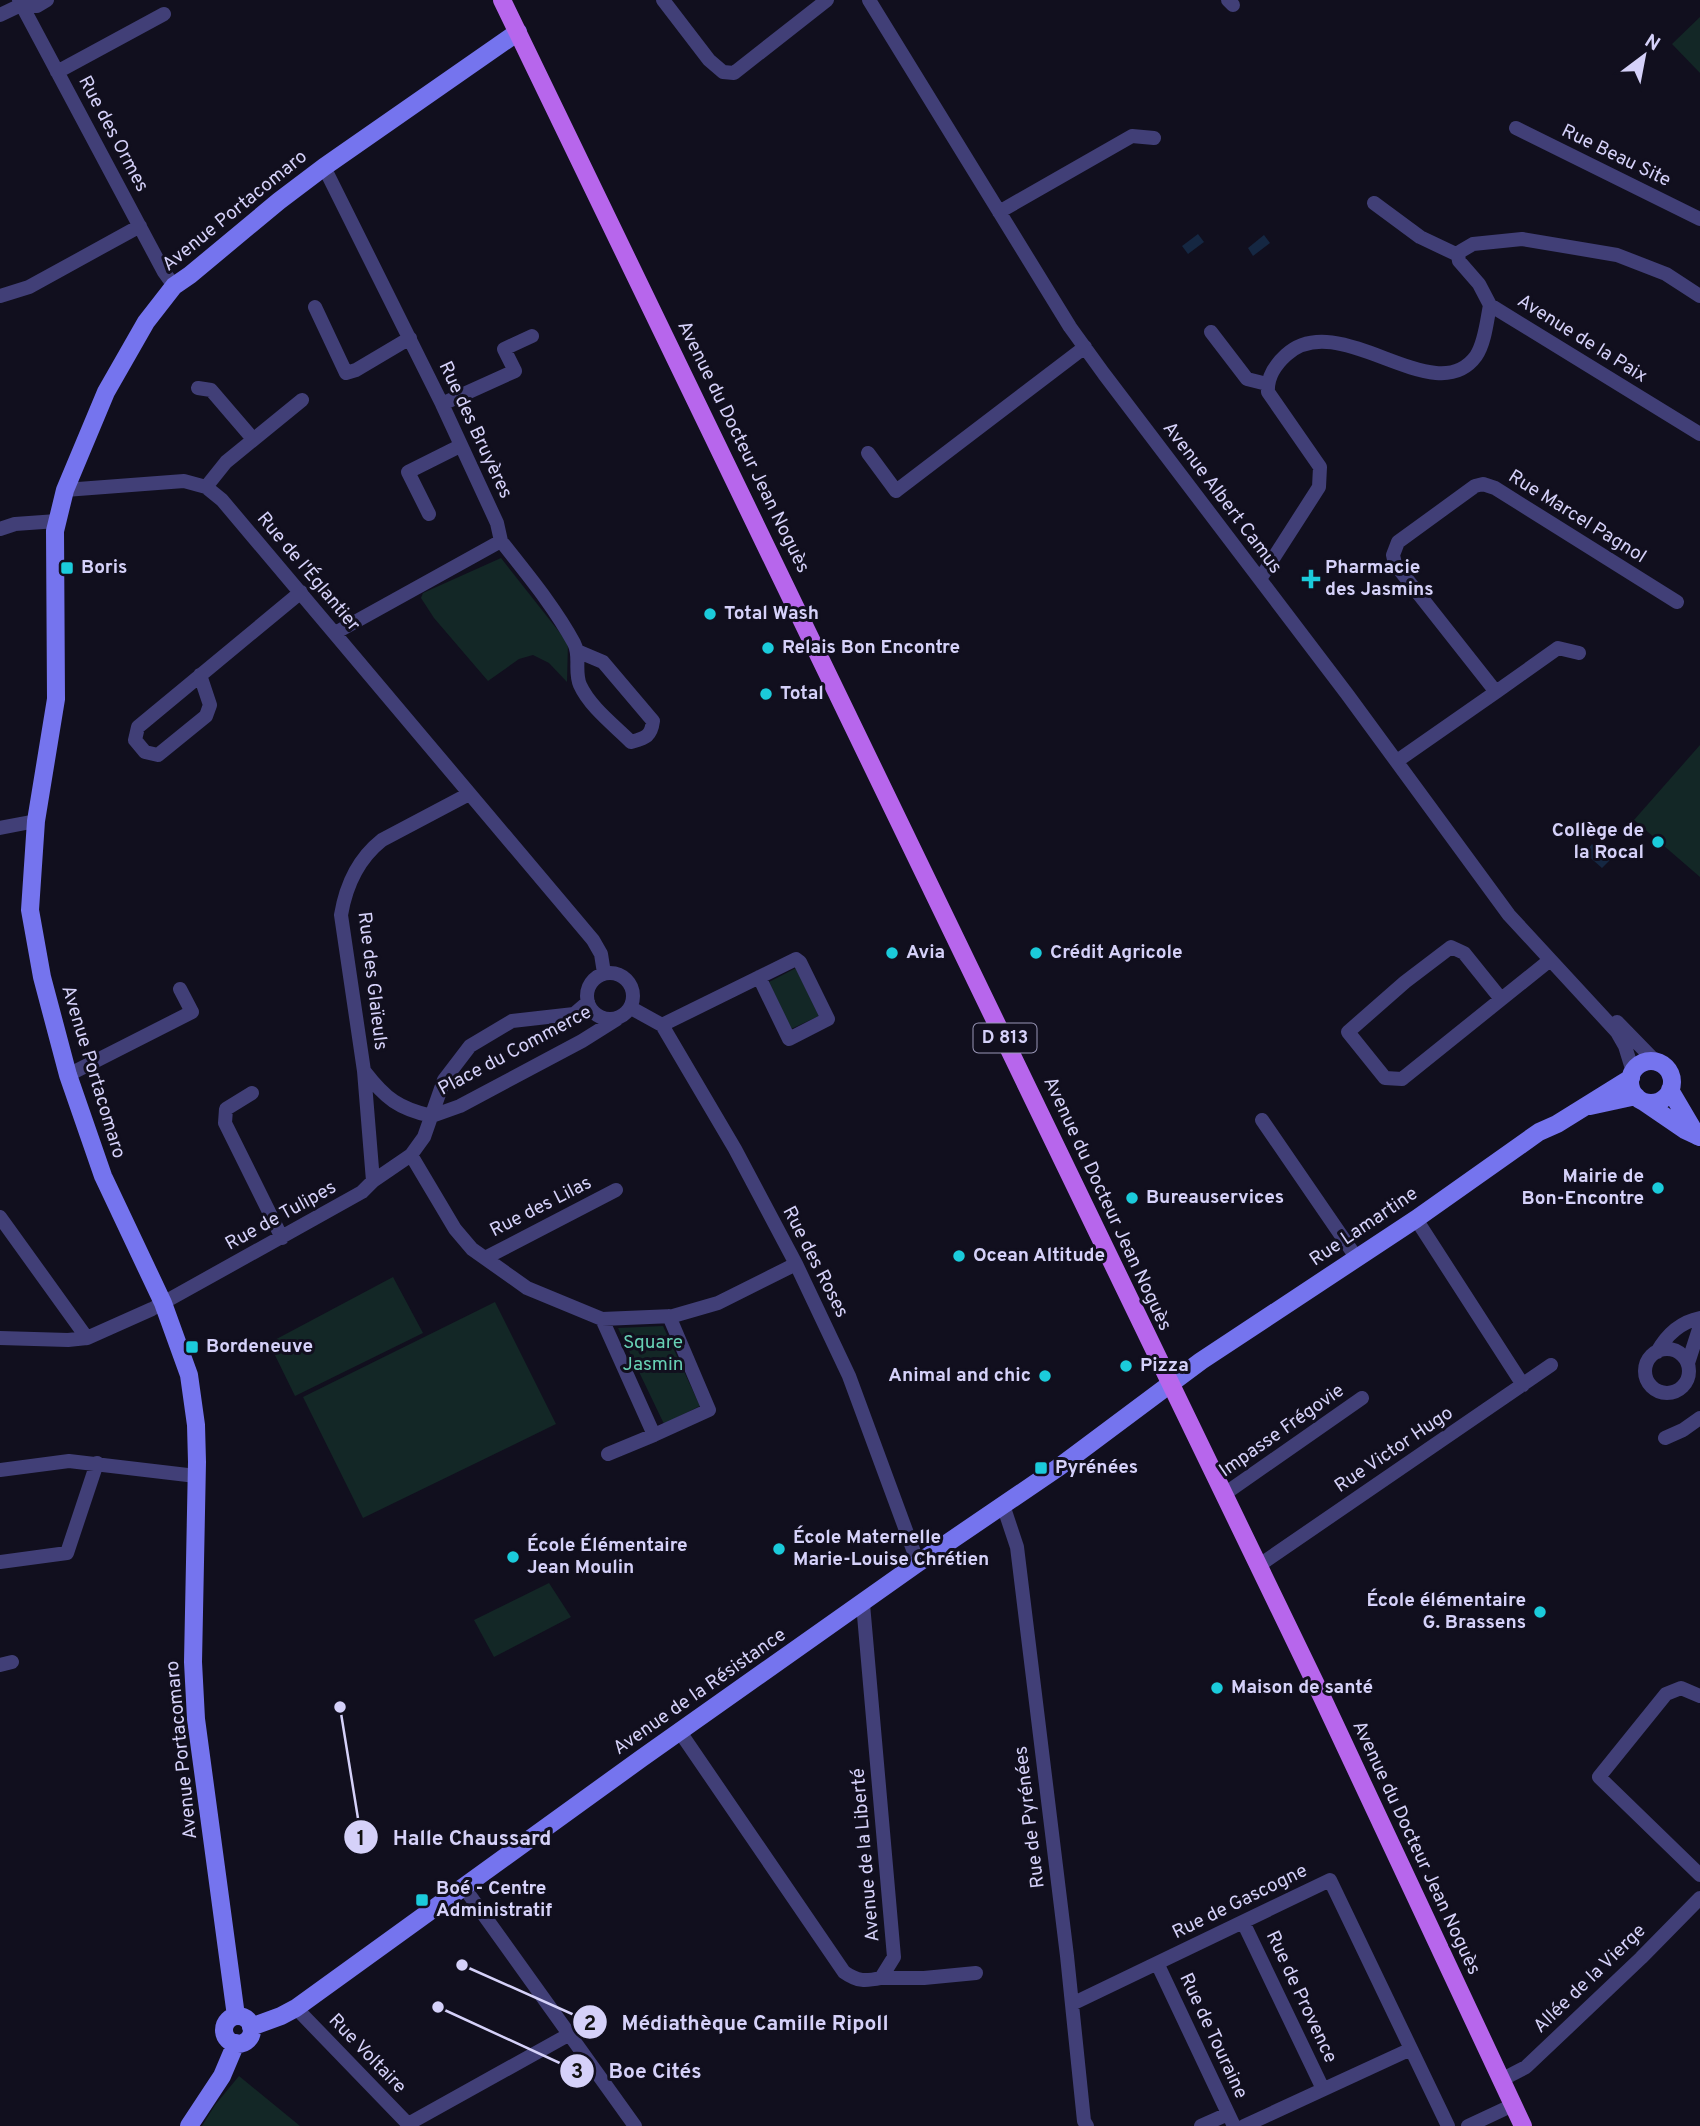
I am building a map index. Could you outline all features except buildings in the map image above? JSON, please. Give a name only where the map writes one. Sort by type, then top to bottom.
[{"type":"main road","name":"Avenue du Docteur Jean Noguès","points":[[502,0],[978,982],[1523,2126]]},
{"type":"street","points":[[0,15],[20,2],[37,6],[47,0]]},
{"type":"street","points":[[663,0],[709,60],[723,72],[734,73],[827,0]]},
{"type":"street","name":"Avenue Albert Camus","points":[[869,0],[1070,327],[1397,761],[1509,915],[1617,1032],[1625,1046],[1632,1075]]},
{"type":"street","name":"Rue des Ormes","points":[[20,2],[163,272],[174,286]]},
{"type":"street","points":[[57,72],[164,14]]},
{"type":"street","name":"Avenue Portacomaro","points":[[236,2016],[195,1707],[192,1662],[196,1425],[188,1375],[163,1303],[103,1176],[68,1075],[42,978],[30,910],[36,821],[56,699],[57,521],[65,490],[106,392],[146,322],[174,286],[324,167],[518,32]]},
{"type":"street","name":"Rue Beau Site","points":[[1516,128],[1700,219]]},
{"type":"street","points":[[999,212],[1132,136],[1154,138]]},
{"type":"street","name":"Rue des Bruyères","points":[[324,167],[443,404],[497,523],[501,541],[540,593],[577,650]]},
{"type":"street","points":[[1374,202],[1420,237],[1459,255],[1473,244],[1522,239],[1618,255],[1666,274],[1700,296]]},
{"type":"street","points":[[0,296],[29,287],[140,226]]},
{"type":"street","name":"Avenue de la Paix","points":[[1459,255],[1490,305],[1700,434]]},
{"type":"street","points":[[1260,579],[1319,487],[1321,478],[1320,467],[1272,400],[1267,384],[1275,367],[1287,354],[1303,344],[1320,341],[1349,346],[1436,374],[1451,374],[1466,366],[1477,355],[1490,305]]},
{"type":"street","points":[[315,307],[346,373],[356,370],[410,338]]},
{"type":"street","points":[[1211,332],[1247,379],[1267,384]]},
{"type":"street","points":[[443,404],[515,371],[504,349],[532,335]]},
{"type":"street","points":[[868,453],[896,491],[1085,347]]},
{"type":"street","points":[[198,387],[211,390],[254,439]]},
{"type":"street","points":[[65,490],[184,481],[206,487],[226,462],[302,400]]},
{"type":"street","points":[[429,514],[408,472],[460,446]]},
{"type":"street","name":"Rue Marcel Pagnol","points":[[1496,692],[1395,564],[1393,555],[1398,542],[1475,486],[1483,484],[1495,488],[1677,602]]},
{"type":"street","name":"Rue de l'Églantier","points":[[206,487],[222,500],[301,592],[469,794]]},
{"type":"street","points":[[0,529],[16,524],[57,521]]},
{"type":"street","points":[[335,633],[501,541]]},
{"type":"street","points":[[200,675],[210,705],[206,716],[158,755],[145,752],[135,740],[138,727],[200,675],[301,592]]},
{"type":"street","points":[[1397,761],[1558,648],[1579,653]]},
{"type":"street","points":[[577,650],[603,662],[653,721],[652,732],[647,738],[631,742],[592,702],[580,685],[577,650]]},
{"type":"street","points":[[469,794],[593,940],[601,954],[604,973]]},
{"type":"street","name":"Rue des Glaïeuls","points":[[373,1181],[364,1071],[341,915],[347,888],[362,859],[382,840],[469,794]]},
{"type":"street","points":[[0,828],[36,821]]},
{"type":"street","points":[[1501,999],[1464,953],[1451,947],[1405,982],[1348,1032],[1385,1078],[1402,1079],[1550,960]]},
{"type":"street","points":[[631,1008],[662,1025],[793,960],[799,960],[828,1019],[789,1039],[759,977]]},
{"type":"street","points":[[604,973],[620,975],[631,985],[634,1001],[631,1008],[617,1019],[602,1018],[591,1009],[588,1002],[588,987],[604,973]]},
{"type":"street","points":[[68,1075],[192,1012],[180,989]]},
{"type":"street","name":"Avenue Albert Camus","points":[[1582,992],[1618,1022],[1655,1061]]},
{"type":"street","name":"Place du Commerce","points":[[411,1155],[424,1137],[444,1080],[470,1046],[513,1021],[574,1014],[588,1002]]},
{"type":"street","name":"Place du Commerce","points":[[432,1116],[460,1106],[582,1041],[617,1019]]},
{"type":"street","name":"Rue des Roses","points":[[662,1025],[735,1149],[796,1264],[849,1376],[918,1563]]},
{"type":"street","points":[[1639,1098],[1658,1101],[1670,1090],[1672,1079],[1666,1067],[1655,1061],[1642,1063],[1632,1075],[1630,1084],[1639,1098],[1699,1137]]},
{"type":"street","name":"Rue des Glaïeuls","points":[[364,1071],[381,1093],[397,1105],[432,1116]]},
{"type":"street","name":"Rue Lamartine","points":[[1169,1384],[1416,1219],[1539,1132],[1584,1107],[1632,1075]]},
{"type":"street","points":[[1670,1090],[1699,1137]]},
{"type":"street","points":[[252,1093],[226,1109],[225,1123],[282,1238]]},
{"type":"street","name":"Rue Lamartine","points":[[1584,1107],[1639,1098]]},
{"type":"street","points":[[1262,1120],[1356,1257]]},
{"type":"street","points":[[411,1155],[455,1229],[472,1250],[527,1288],[602,1319],[669,1316],[718,1303],[796,1264]]},
{"type":"street","name":"Rue de Tulipes","points":[[87,1338],[163,1303],[282,1238],[351,1199],[411,1155]]},
{"type":"street","name":"Rue des Lilas","points":[[485,1258],[616,1190]]},
{"type":"street","points":[[0,1217],[87,1338],[0,1338]]},
{"type":"street","points":[[1416,1219],[1523,1384]]},
{"type":"street","points":[[608,1454],[709,1410],[669,1316]]},
{"type":"street","points":[[602,1319],[654,1435]]},
{"type":"street","points":[[1682,1324],[1698,1329],[1688,1363],[1689,1376],[1686,1383],[1676,1392],[1662,1393],[1651,1386],[1645,1374],[1648,1361],[1663,1341],[1682,1324]]},
{"type":"street","points":[[1657,1352],[1678,1352],[1688,1363]]},
{"type":"street","name":"Rue Victor Hugo","points":[[1258,1566],[1551,1365]]},
{"type":"street","name":"Avenue de la Résistance","points":[[251,2027],[296,2008],[918,1563],[1059,1467],[1169,1384]]},
{"type":"street","name":"Impasse Frégovie","points":[[1223,1495],[1362,1398]]},
{"type":"street","points":[[1665,1438],[1700,1418]]},
{"type":"street","points":[[0,1470],[69,1461],[196,1476]]},
{"type":"street","points":[[0,1562],[67,1553],[97,1463]]},
{"type":"street","name":"Rue de Pyrénées","points":[[1003,1505],[1017,1547],[1072,2004],[1082,2124]]},
{"type":"street","name":"Avenue de la Liberté","points":[[863,1604],[894,1957],[881,1978]]},
{"type":"street","points":[[1700,1696],[1681,1688],[1666,1694],[1599,1777],[1700,1875]]},
{"type":"street","points":[[680,1732],[844,1972],[863,1981],[976,1973]]},
{"type":"street","name":"Rue de Gascogne","points":[[1072,2004],[1330,1880],[1448,2126]]},
{"type":"street","points":[[463,1886],[635,2126]]},
{"type":"street","name":"Allée de la Vierge","points":[[1502,2080],[1526,2067],[1700,1898]]},
{"type":"street","name":"Rue de Provence","points":[[1243,1922],[1323,2089]]},
{"type":"street","name":"Rue de Touraine","points":[[1157,1963],[1231,2120]]},
{"type":"street","name":"Rue Voltaire","points":[[296,2008],[409,2125]]},
{"type":"street","points":[[236,2016],[246,2018],[251,2027],[248,2039],[236,2043],[229,2040],[224,2029],[227,2021],[236,2016]]},
{"type":"street","points":[[409,2125],[570,2034]]},
{"type":"street","points":[[189,2126],[222,2076],[236,2043]]},
{"type":"street","points":[[1244,2126],[1411,2049]]},
{"type":"street","points":[[1468,2126],[1513,2105]]},
{"type":"street","points":[[1201,2126],[1231,2120]]},
{"type":"green space","points":[[1700,17],[1700,73],[1672,44]]},
{"type":"green space","points":[[501,558],[568,643],[567,682],[549,663],[533,655],[519,659],[488,681],[434,618],[421,598],[423,593]]},
{"type":"green space","points":[[1700,745],[1700,877],[1634,820]]},
{"type":"green space","points":[[796,968],[819,1016],[791,1029],[769,982]]},
{"type":"green space","points":[[393,1277],[423,1333],[295,1396],[269,1343]]},
{"type":"green space","points":[[495,1302],[556,1424],[363,1518],[303,1397]]},
{"type":"green space","name":"Square Jasmin","points":[[663,1326],[700,1406],[664,1424],[618,1328]]},
{"type":"green space","points":[[549,1583],[571,1617],[494,1657],[474,1620]]},
{"type":"green space","points":[[239,2076],[300,2126],[202,2126]]},
{"type":"water","points":[[1198,234],[1204,242],[1188,254],[1182,246]]},
{"type":"water","points":[[1264,235],[1270,243],[1253,256],[1248,248]]},
{"type":"water","points":[[1592,844],[1611,859],[1602,868],[1585,853]]},
{"type":"place","name":"Boris","points":[[67,568]]},
{"type":"place","name":"Pharmacie des Jasmins","points":[[1311,579]]},
{"type":"place","name":"Total Wash","points":[[710,614]]},
{"type":"place","name":"Relais Bon Encontre","points":[[768,648]]},
{"type":"place","name":"Total","points":[[766,694]]},
{"type":"place","name":"Collège de la Rocal","points":[[1658,842]]},
{"type":"place","name":"Avia","points":[[892,953]]},
{"type":"place","name":"Crédit Agricole","points":[[1036,953]]},
{"type":"place","name":"Mairie de Bon-Encontre","points":[[1658,1188]]},
{"type":"place","name":"Bureauservices","points":[[1132,1198]]},
{"type":"place","name":"Ocean Altitude","points":[[959,1256]]},
{"type":"place","name":"Bordeneuve","points":[[192,1347]]},
{"type":"place","name":"Pizza","points":[[1126,1366]]},
{"type":"place","name":"Animal and chic","points":[[1045,1376]]},
{"type":"place","name":"Pyrénées","points":[[1041,1468]]},
{"type":"place","name":"École Maternelle Marie-Louise Chrétien","points":[[779,1549]]},
{"type":"place","name":"École Élémentaire Jean Moulin","points":[[513,1557]]},
{"type":"place","name":"École élémentaire G. Brassens","points":[[1540,1612]]},
{"type":"place","name":"Maison de santé","points":[[1217,1688]]},
{"type":"place","name":"Halle Chaussard","points":[[340,1707]]},
{"type":"place","name":"Boé - Centre Administratif","points":[[422,1900]]},
{"type":"place","name":"Médiathèque Camille Ripoll","points":[[462,1965]]},
{"type":"place","name":"Boe Cités","points":[[438,2007]]}]
